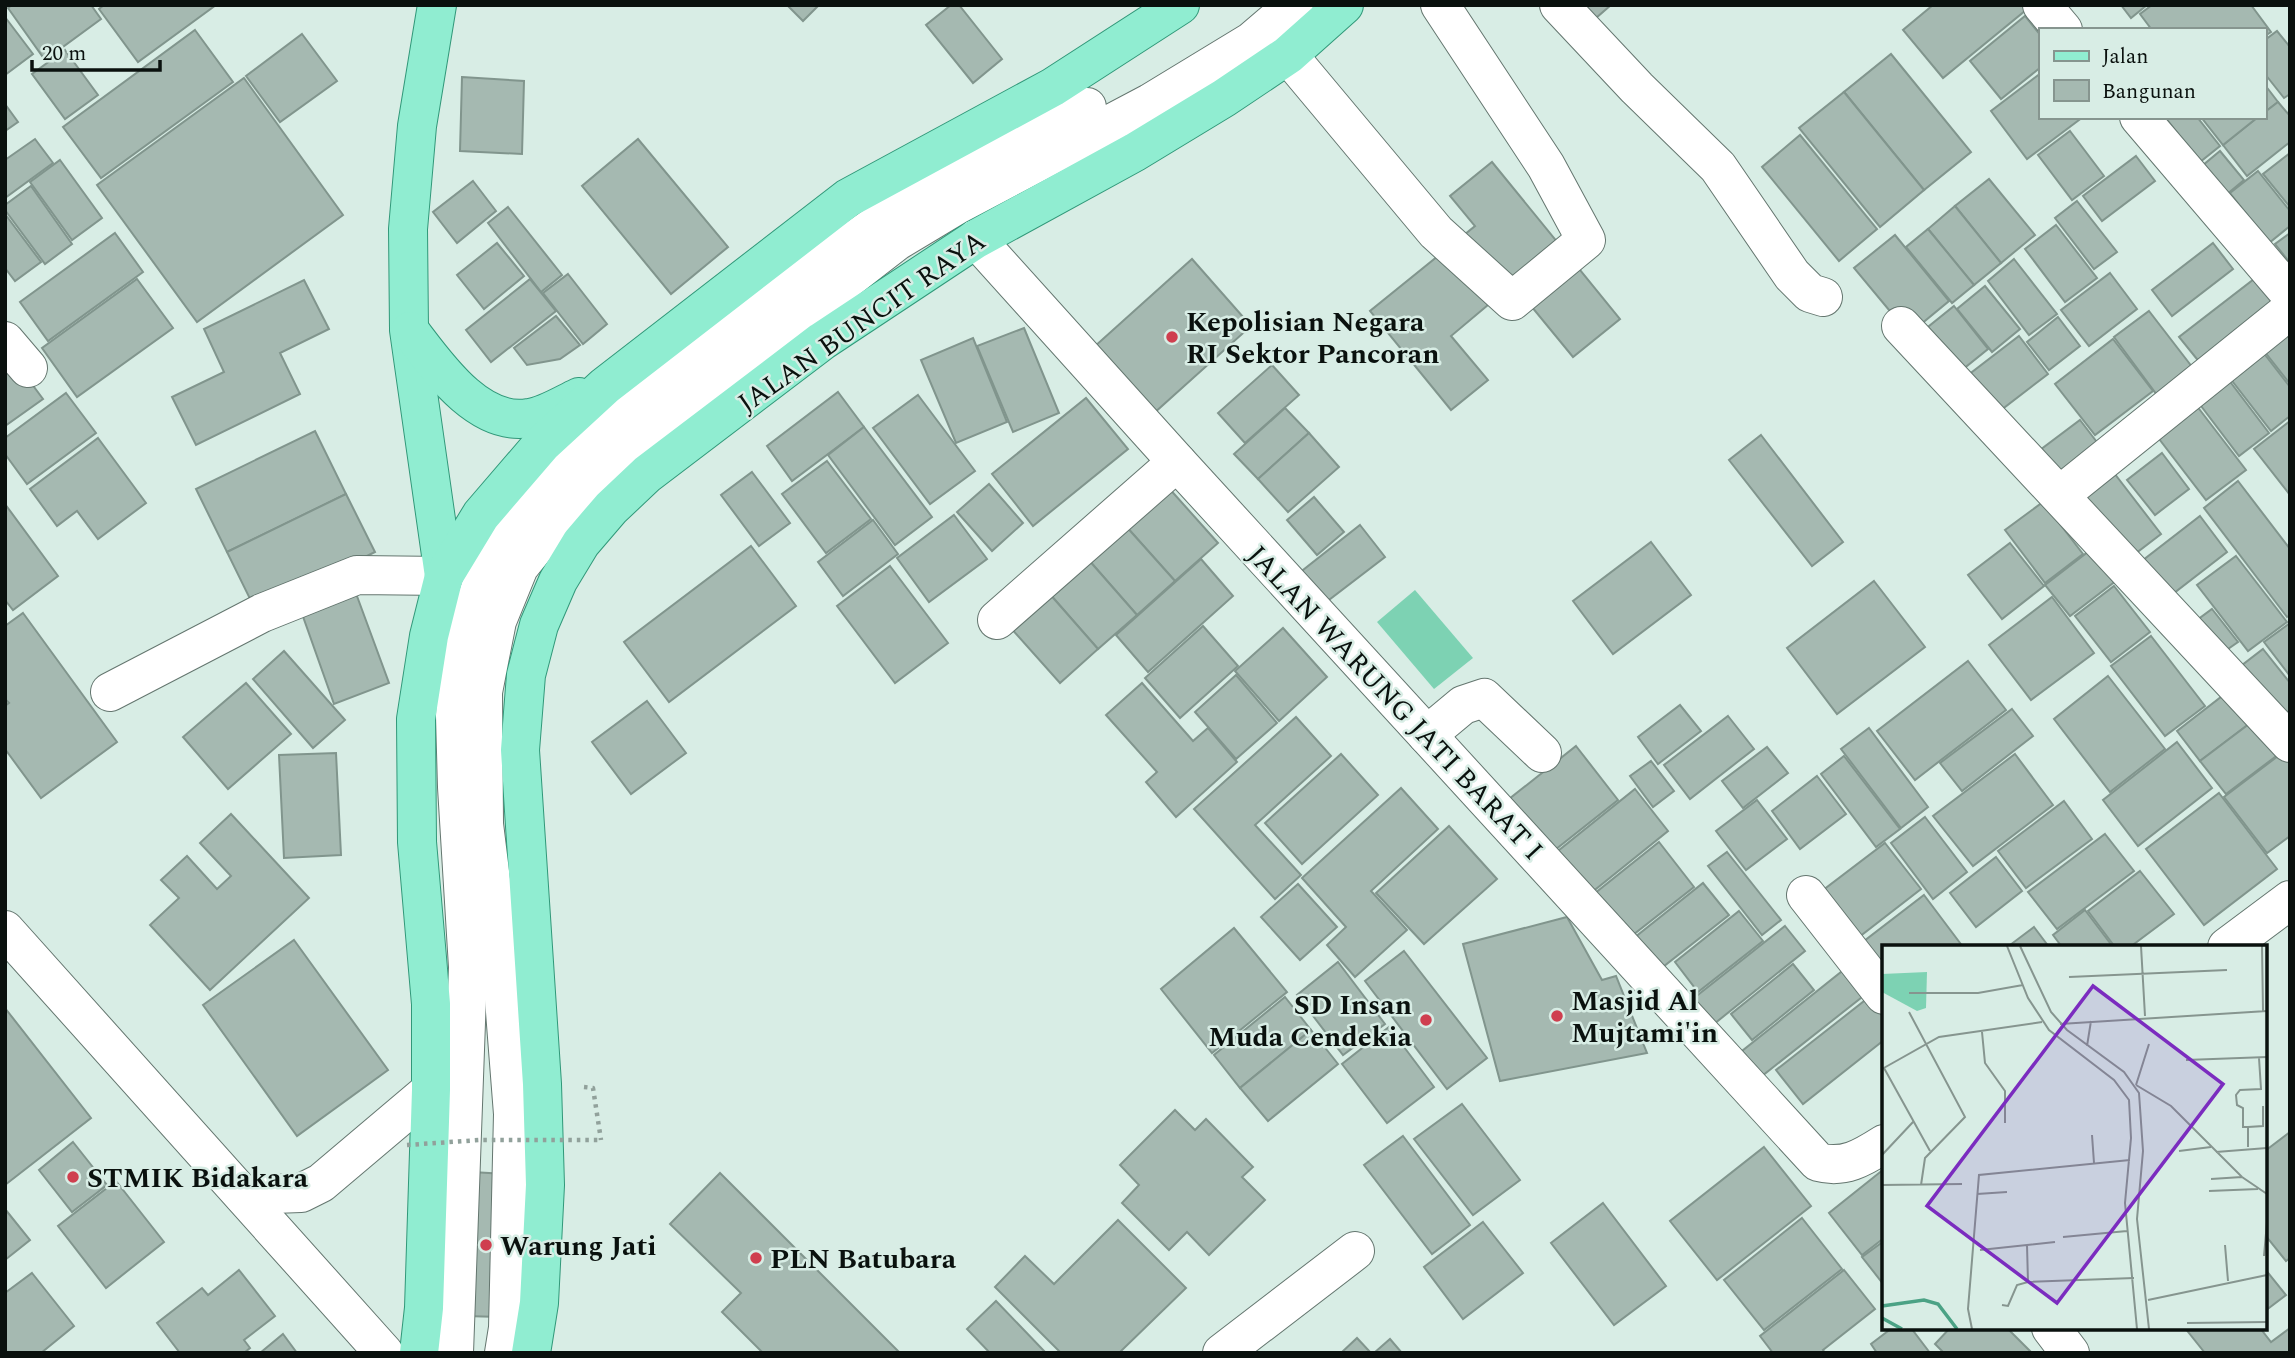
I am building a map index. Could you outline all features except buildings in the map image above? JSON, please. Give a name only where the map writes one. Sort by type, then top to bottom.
[{"type":"main road","points":[[437,5],[417,126],[408,229],[409,330],[444,576]]},
{"type":"main road","points":[[419,1353],[424,1308],[432,1090],[431,1004],[418,842],[416,719],[429,636],[444,576],[481,515],[542,444],[605,386],[848,198],[1053,87],[1180,5]]},
{"type":"main road","name":"JALAN BUNCIT RAYA","points":[[531,1353],[539,1303],[545,1185],[520,750],[526,675],[539,625],[558,581],[581,543],[611,508],[647,474],[822,341],[976,239],[1135,152],[1224,98],[1288,55],[1344,5]]},
{"type":"main road","points":[[409,330],[443,375],[463,394],[474,403],[501,416],[528,419],[605,386]]},
{"type":"street","points":[[454,1353],[468,967],[457,787],[455,716],[458,652],[482,583],[511,527],[562,467],[624,413],[851,243],[907,204],[1135,81],[1256,5]]},
{"type":"street","points":[[503,1353],[508,1328],[513,1114],[500,960],[484,824],[483,691],[497,621],[519,567],[568,506],[615,459],[897,241],[957,205],[1150,103],[1252,41],[1294,5]]},
{"type":"street","points":[[1288,55],[1436,232],[1512,301],[1586,240],[1546,166],[1440,5]]},
{"type":"street","points":[[1559,5],[1637,88],[1718,167],[1792,275],[1810,293],[1824,297]]},
{"type":"street","points":[[2042,5],[2061,28]]},
{"type":"street","points":[[2141,119],[2290,294]]},
{"type":"street","name":"JALAN WARUNG JATI BARAT I","points":[[976,239],[1818,1162],[1834,1167],[1854,1161],[1882,1145]]},
{"type":"street","points":[[2060,495],[2290,310]]},
{"type":"street","points":[[1901,326],[2290,743]]},
{"type":"street","points":[[997,620],[1177,462]]},
{"type":"street","points":[[110,692],[262,613],[357,575],[444,576]]},
{"type":"street","points":[[1427,735],[1463,705],[1484,698],[1542,753]]},
{"type":"street","points":[[1805,895],[1882,992]]},
{"type":"street","points":[[2230,945],[2290,900]]},
{"type":"street","points":[[5,930],[384,1353]]},
{"type":"street","points":[[243,1195],[301,1193],[321,1183],[432,1090]]},
{"type":"street","points":[[1222,1353],[1355,1251]]},
{"type":"street","points":[[2053,1330],[2070,1353]]},
{"type":"path","points":[[407,1145],[480,1140],[601,1140]]},
{"type":"green space","points":[[1415,590],[1473,658],[1434,689],[1377,622]]},
{"type":"place","name":"Kepolisian Negara RI Sektor Pancoran","points":[[1172,337]]},
{"type":"place","name":"Masjid Al Mujtami'in","points":[[1557,1016]]},
{"type":"place","name":"SD Insan Muda Cendekia","points":[[1426,1020]]},
{"type":"place","name":"STMIK Bidakara","points":[[73,1177]]},
{"type":"place","name":"Warung Jati","points":[[486,1245]]},
{"type":"place","name":"PLN Batubara","points":[[756,1258]]}]
